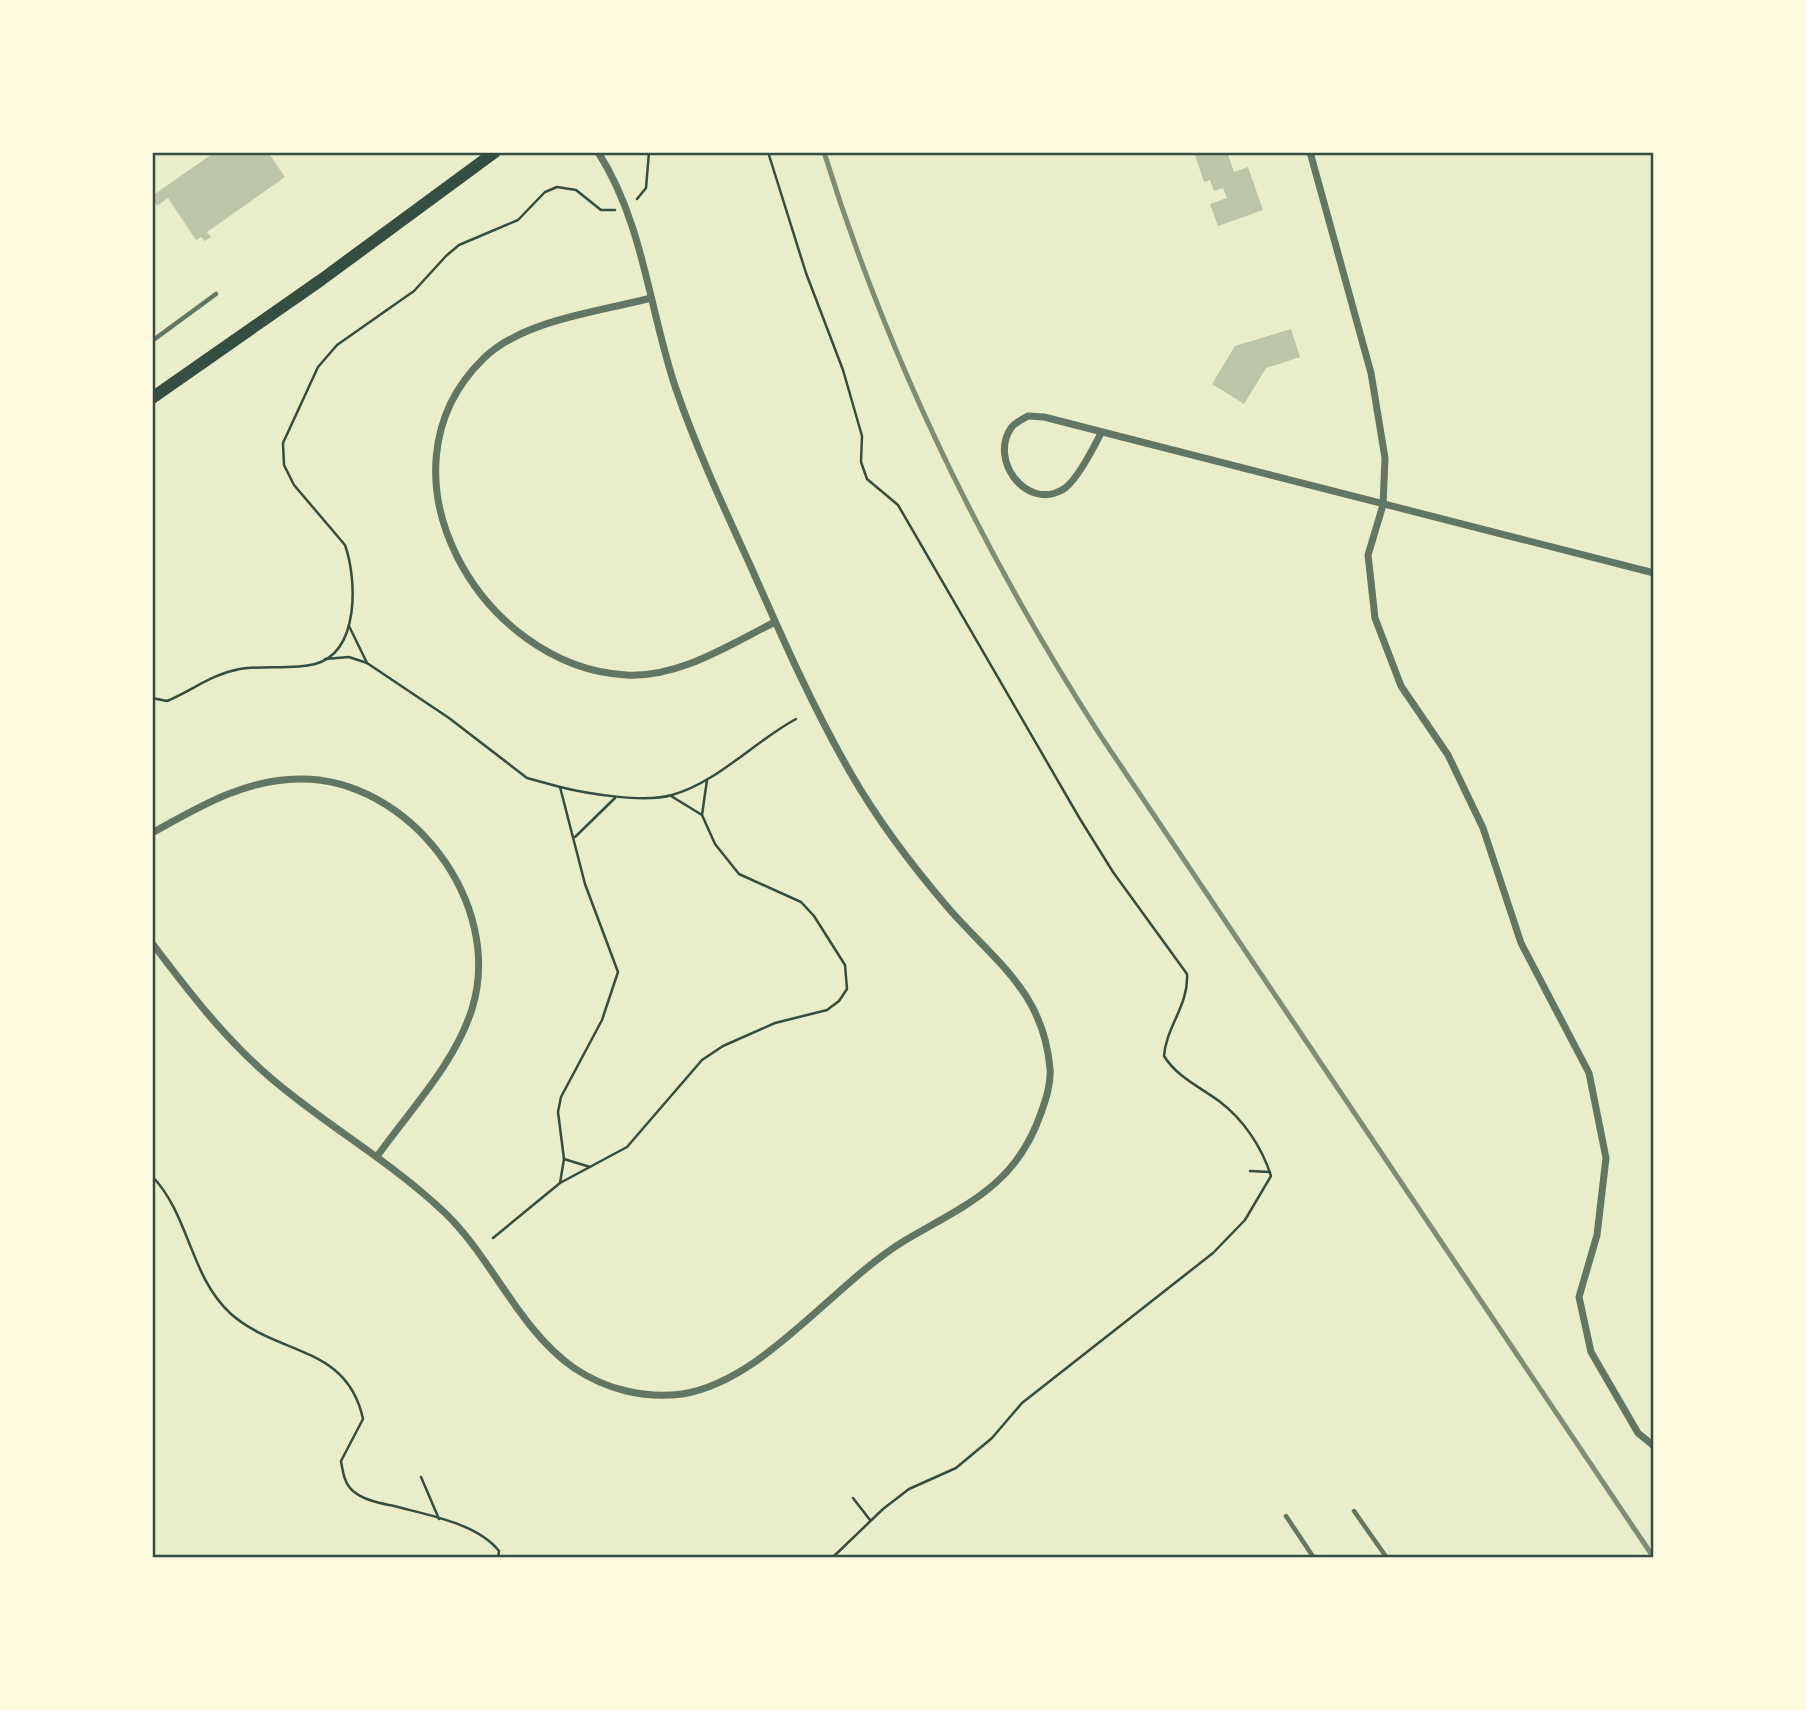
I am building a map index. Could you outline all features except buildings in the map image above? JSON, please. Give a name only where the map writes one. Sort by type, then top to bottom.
[{"type":"main road","points":[[152,398],[321,281],[495,152]]},
{"type":"street","points":[[152,943],[204,1011],[246,1056],[277,1083],[378,1155],[446,1213],[551,1348],[576,1369],[637,1395],[660,1395],[711,1386],[746,1369],[871,1263],[974,1202],[1002,1180],[1021,1157],[1037,1126],[1050,1079],[1041,1028],[1033,1005],[1017,979],[955,915],[886,828],[816,710],[702,458],[675,385],[642,255],[626,205],[598,152]]},
{"type":"street","points":[[1310,152],[1371,373],[1385,458],[1383,505],[1368,555],[1375,618],[1401,686],[1448,755],[1476,815],[1521,943],[1590,1073],[1606,1158],[1597,1235],[1579,1297],[1591,1352],[1638,1433],[1654,1447]]},
{"type":"street","points":[[651,298],[534,327],[505,342],[483,359],[459,390],[443,421],[434,452],[435,486],[447,531],[473,582],[513,631],[540,650],[601,672],[629,675],[673,670],[775,622]]},
{"type":"street","points":[[1101,433],[1087,460],[1064,490],[1044,496],[1027,490],[1005,464],[1003,448],[1011,427],[1028,416],[1101,433],[1654,573]]},
{"type":"street","points":[[152,833],[237,790],[265,782],[301,778],[331,782],[381,801],[407,820],[447,862],[459,884],[476,942],[477,977],[472,1008],[459,1040],[441,1069],[378,1155]]},
{"type":"lane","points":[[152,341],[216,294]]},
{"type":"lane","points":[[1354,1511],[1387,1558]]},
{"type":"lane","points":[[1286,1516],[1314,1558]]},
{"type":"path","points":[[637,199],[646,188],[649,152]]},
{"type":"path","points":[[768,152],[862,436],[861,463],[867,480],[898,505],[1080,819],[1113,872],[1187,974],[1188,990],[1165,1043],[1164,1056],[1184,1078],[1230,1110],[1257,1145],[1271,1176],[1245,1220],[1213,1253],[1022,1403],[992,1438],[956,1468],[909,1489],[832,1558]]},
{"type":"path","points":[[152,698],[167,701],[210,676],[240,669],[317,664],[340,643],[349,626],[351,577],[345,545],[294,485],[284,465],[283,443],[318,367],[337,345],[414,291],[459,245],[518,220],[545,192],[557,187],[576,190],[601,210],[616,210]]},
{"type":"path","points":[[349,626],[367,663]]},
{"type":"path","points":[[323,659],[349,657],[367,663],[440,712],[527,778],[616,797],[671,796],[707,779],[774,731],[796,719]]},
{"type":"path","points":[[493,1238],[560,1183],[616,1155],[637,1138],[702,1060],[723,1046],[775,1023],[827,1010],[839,1001],[847,989],[845,965],[814,916],[801,902],[739,874],[715,844],[702,815],[707,779]]},
{"type":"path","points":[[560,1183],[564,1159],[558,1112],[561,1097],[602,1020],[618,972],[585,884],[561,787]]},
{"type":"path","points":[[671,796],[702,815]]},
{"type":"path","points":[[575,837],[616,797]]},
{"type":"path","points":[[564,1159],[590,1167]]},
{"type":"path","points":[[1250,1171],[1270,1172]]},
{"type":"path","points":[[152,1176],[180,1217],[205,1281],[217,1301],[256,1330],[324,1361],[339,1371],[353,1387],[363,1419],[341,1461],[345,1480],[353,1491],[372,1502],[439,1520],[489,1539],[499,1551],[498,1558]]},
{"type":"path","points":[[421,1477],[439,1520]]},
{"type":"path","points":[[853,1498],[871,1521]]},
{"type":"railway","points":[[824,152],[878,305],[942,453],[978,525],[1057,666],[1100,735],[1654,1558]]}]
